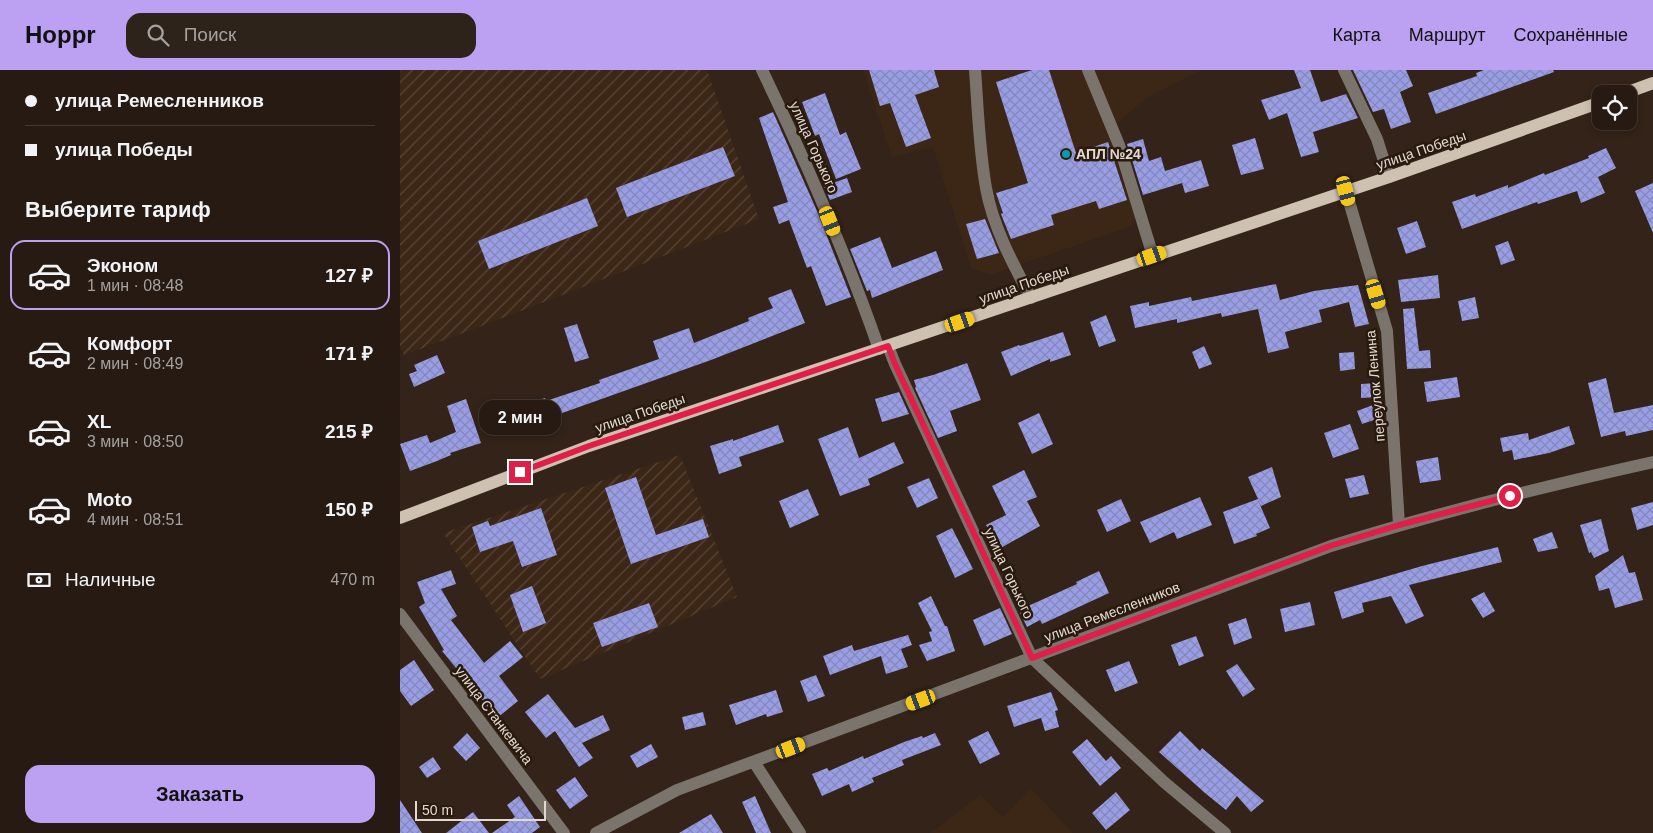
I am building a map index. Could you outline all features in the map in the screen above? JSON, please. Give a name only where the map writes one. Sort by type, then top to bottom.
[{"type":"main road","points":[[1637,89],[1653,83]]},
{"type":"main road","name":"улица Победы","points":[[400,518],[589,446],[1389,177],[1592,105]]},
{"type":"street","name":"улица Горького","points":[[762,70],[800,148],[867,314],[895,364],[1032,658],[1164,782],[1225,833]]},
{"type":"street","points":[[975,70],[986,190],[998,227],[1031,298]]},
{"type":"street","points":[[1088,70],[1119,145],[1152,256]]},
{"type":"street","points":[[1344,70],[1377,139],[1389,177]]},
{"type":"street","name":"переулок Ленина","points":[[1346,191],[1388,331],[1399,525]]},
{"type":"street","name":"улица Ремесленников","points":[[596,833],[677,790],[1330,546],[1399,525],[1584,477],[1653,462]]},
{"type":"street","name":"улица Станкевича","points":[[400,614],[564,833]]},
{"type":"street","points":[[754,762],[800,833]]},
{"type":"shaded area","points":[[400,70],[707,70],[759,219],[404,355],[400,346]]},
{"type":"shaded area","points":[[863,70],[1201,70],[1148,97],[1117,123],[1143,202],[1132,226],[990,275],[971,268],[933,147],[892,157]]},
{"type":"shaded area","points":[[680,455],[737,597],[540,679],[443,533]]},
{"type":"shaded area","points":[[1031,788],[1073,833],[930,833],[980,795],[1003,817]]},
{"type":"building","points":[[869,70],[934,70],[939,87],[915,95],[931,138],[906,147],[890,103],[880,106]]},
{"type":"building","name":"АПЛ №24","points":[[1032,70],[1049,70],[1076,153],[1108,142],[1127,200],[1099,209],[1096,201],[1051,215],[1054,225],[1011,239],[1001,214],[1003,213],[996,193],[1028,183],[996,82]]},
{"type":"building","points":[[1294,70],[1310,70],[1321,102],[1346,94],[1358,118],[1313,132],[1319,152],[1301,157],[1287,113],[1269,120],[1261,100],[1301,88]]},
{"type":"building","points":[[1353,70],[1406,70],[1413,86],[1400,92],[1411,122],[1391,129],[1384,109],[1373,112]]},
{"type":"building","points":[[1484,70],[1553,70],[1554,72],[1436,114],[1428,93],[1477,76],[1476,73]]},
{"type":"building","points":[[825,93],[840,135],[846,132],[861,169],[836,179],[819,134],[815,136],[802,102]]},
{"type":"building","points":[[773,112],[817,211],[851,297],[826,306],[811,266],[807,268],[789,220],[779,224],[773,207],[788,202],[759,118]]},
{"type":"building","points":[[1255,138],[1264,169],[1241,175],[1232,145]]},
{"type":"building","points":[[1143,139],[1149,161],[1161,157],[1165,171],[1201,160],[1209,186],[1185,193],[1182,183],[1143,195],[1127,144]]},
{"type":"building","points":[[723,147],[735,176],[627,217],[616,188]]},
{"type":"building","points":[[1606,148],[1616,168],[1598,177],[1605,193],[1581,203],[1577,191],[1538,204],[1537,202],[1462,229],[1452,202],[1475,194],[1476,197],[1508,185],[1508,188],[1544,173],[1545,175],[1589,158],[1588,156]]},
{"type":"building","points":[[847,178],[852,192],[830,200],[824,186]]},
{"type":"building","points":[[1653,183],[1653,233],[1635,191]]},
{"type":"building","points":[[587,198],[598,226],[489,269],[478,241]]},
{"type":"building","points":[[985,219],[999,253],[977,259],[966,224]]},
{"type":"building","points":[[1417,221],[1426,247],[1406,254],[1397,228]]},
{"type":"building","points":[[880,237],[892,268],[936,251],[943,270],[872,298],[870,290],[867,291],[850,249]]},
{"type":"building","points":[[1508,241],[1515,260],[1501,265],[1495,246]]},
{"type":"building","points":[[1438,275],[1440,298],[1401,302],[1398,280]]},
{"type":"building","points":[[1276,284],[1280,300],[1314,291],[1358,285],[1369,324],[1355,327],[1349,302],[1319,310],[1322,322],[1285,332],[1289,348],[1268,353],[1258,309],[1222,317],[1221,313],[1177,323],[1177,319],[1135,328],[1130,306],[1149,302],[1149,306],[1191,297],[1192,301]]},
{"type":"building","points":[[791,289],[805,323],[711,360],[551,417],[552,419],[529,427],[522,406],[545,398],[546,401],[600,383],[599,380],[659,359],[653,341],[689,328],[694,343],[749,321],[748,318],[773,308],[768,298]]},
{"type":"building","points":[[1475,297],[1479,318],[1462,321],[1458,301]]},
{"type":"building","points":[[1414,308],[1419,351],[1430,350],[1431,368],[1407,369],[1403,309]]},
{"type":"building","points":[[1106,315],[1116,341],[1099,347],[1090,322]]},
{"type":"building","points":[[577,324],[589,358],[575,362],[564,328]]},
{"type":"building","points":[[1063,332],[1071,355],[1050,362],[1050,359],[1011,376],[1001,352]]},
{"type":"building","points":[[1204,346],[1212,364],[1199,369],[1192,352]]},
{"type":"building","points":[[1354,352],[1355,369],[1340,371],[1339,353]]},
{"type":"building","points":[[437,355],[445,373],[414,387],[409,374],[417,371],[414,365]]},
{"type":"building","points":[[967,363],[981,400],[950,411],[957,431],[938,438],[915,388],[914,380]]},
{"type":"building","points":[[1457,377],[1460,397],[1427,402],[1424,382]]},
{"type":"building","points":[[1606,378],[1614,413],[1653,405],[1653,430],[1626,436],[1625,431],[1601,437],[1588,383]]},
{"type":"building","points":[[1377,383],[1378,397],[1361,398],[1361,384]]},
{"type":"building","points":[[899,392],[909,414],[882,422],[875,399]]},
{"type":"building","points":[[466,399],[481,443],[450,453],[451,455],[410,471],[400,444],[427,435],[430,443],[456,432],[447,406]]},
{"type":"building","points":[[1373,405],[1377,419],[1362,424],[1357,411]]},
{"type":"building","points":[[1039,413],[1053,444],[1032,454],[1018,423]]},
{"type":"building","points":[[1350,424],[1359,449],[1333,458],[1324,433]]},
{"type":"building","points":[[778,425],[784,442],[739,457],[742,466],[719,474],[710,446],[733,439],[733,441]]},
{"type":"building","points":[[1569,426],[1575,444],[1549,453],[1514,460],[1512,450],[1503,452],[1500,438],[1528,433],[1529,440]]},
{"type":"building","points":[[848,427],[859,458],[894,442],[904,463],[868,479],[870,485],[840,496],[818,439]]},
{"type":"building","points":[[1438,457],[1441,480],[1420,483],[1416,461]]},
{"type":"building","points":[[1272,467],[1281,497],[1261,506],[1258,500],[1270,528],[1256,534],[1257,536],[1234,544],[1223,512],[1258,499],[1248,477]]},
{"type":"building","points":[[1024,470],[1037,497],[1027,501],[1040,526],[999,549],[986,525],[1006,515],[992,486]]},
{"type":"building","points":[[1364,475],[1369,494],[1350,498],[1345,479]]},
{"type":"building","points":[[636,477],[656,535],[703,519],[709,537],[631,564],[605,488]]},
{"type":"building","points":[[929,478],[938,498],[917,508],[907,487]]},
{"type":"building","points":[[808,489],[819,515],[790,528],[779,501]]},
{"type":"building","points":[[1200,497],[1212,525],[1177,539],[1174,532],[1150,543],[1140,522]]},
{"type":"building","points":[[1121,499],[1131,521],[1107,532],[1097,510]]},
{"type":"building","points":[[1653,502],[1653,525],[1637,530],[1631,508]]},
{"type":"building","points":[[541,508],[557,555],[522,567],[513,541],[480,552],[472,527],[488,521],[490,526]]},
{"type":"building","points":[[1601,519],[1609,551],[1594,558],[1591,552],[1589,553],[1580,525]]},
{"type":"building","points":[[952,528],[973,569],[955,578],[936,536]]},
{"type":"building","points":[[1552,532],[1558,548],[1538,552],[1533,539]]},
{"type":"building","points":[[1498,547],[1502,562],[1409,585],[1424,616],[1406,624],[1391,596],[1362,603],[1364,612],[1342,619],[1334,592],[1422,566]]},
{"type":"building","points":[[1623,555],[1629,573],[1635,572],[1643,600],[1615,608],[1609,588],[1599,591],[1595,576]]},
{"type":"building","points":[[451,570],[456,584],[441,589],[457,616],[451,620],[484,663],[510,641],[523,657],[499,676],[518,701],[497,718],[442,651],[444,650],[419,607],[425,603],[417,582]]},
{"type":"building","points":[[1099,571],[1109,593],[1042,624],[1040,620],[1027,627],[1015,602],[1024,598],[1028,606],[1077,584],[1076,582]]},
{"type":"building","points":[[532,586],[546,623],[523,632],[510,595]]},
{"type":"building","points":[[1484,592],[1495,611],[1483,618],[1471,599]]},
{"type":"building","points":[[931,596],[945,626],[947,626],[955,651],[927,661],[919,645],[932,641],[929,632],[932,631],[918,603]]},
{"type":"building","points":[[1310,602],[1315,625],[1285,632],[1280,609]]},
{"type":"building","points":[[649,603],[658,627],[602,647],[593,623]]},
{"type":"building","points":[[1000,608],[1012,634],[984,646],[973,620]]},
{"type":"building","points":[[1246,618],[1252,638],[1234,645],[1228,624]]},
{"type":"building","points":[[908,635],[912,645],[901,649],[908,667],[886,674],[881,656],[830,675],[823,656],[852,645],[854,651]]},
{"type":"building","points":[[1196,636],[1204,656],[1179,666],[1171,645]]},
{"type":"building","points":[[414,660],[434,690],[411,706],[400,691],[400,670]]},
{"type":"building","points":[[1129,661],[1138,683],[1115,692],[1106,670]]},
{"type":"building","points":[[1237,664],[1255,689],[1243,697],[1226,671]]},
{"type":"building","points":[[816,675],[825,696],[808,702],[800,681]]},
{"type":"building","points":[[776,690],[783,712],[767,717],[766,714],[736,725],[729,705]]},
{"type":"building","points":[[1051,692],[1058,710],[1055,711],[1059,727],[1045,731],[1041,718],[1014,727],[1007,706]]},
{"type":"building","points":[[548,694],[575,728],[603,715],[610,730],[582,743],[593,758],[579,767],[555,731],[546,738],[525,712]]},
{"type":"building","points":[[703,712],[706,725],[685,730],[682,717]]},
{"type":"building","points":[[988,731],[1000,754],[980,764],[968,741]]},
{"type":"building","points":[[1180,731],[1200,751],[1202,748],[1264,801],[1251,812],[1237,796],[1226,810],[1205,793],[1159,752]]},
{"type":"building","points":[[467,733],[480,748],[466,761],[453,747]]},
{"type":"building","points":[[935,733],[941,745],[902,760],[904,765],[872,778],[874,782],[852,792],[849,784],[822,796],[812,774],[827,768],[829,771],[863,756],[864,759],[904,742]]},
{"type":"building","points":[[1087,739],[1106,761],[1111,756],[1121,768],[1100,786],[1072,752]]},
{"type":"building","points":[[651,744],[658,757],[637,768],[630,756]]},
{"type":"building","points":[[433,757],[441,769],[427,778],[419,767]]},
{"type":"building","points":[[575,777],[588,796],[570,809],[556,790]]},
{"type":"building","points":[[1116,792],[1130,810],[1106,830],[1092,813]]},
{"type":"building","points":[[519,796],[540,827],[532,833],[492,833],[515,817],[507,805]]},
{"type":"building","points":[[755,796],[771,833],[756,833],[742,802]]},
{"type":"building","points":[[400,800],[422,833],[400,833]]},
{"type":"building","points":[[473,812],[489,833],[446,833]]},
{"type":"building","points":[[711,814],[723,833],[679,833]]},
{"type":"place","name":"АПЛ №24","points":[[1066,154]]},
{"type":"route","points":[[520,472],[589,446],[888,346],[1032,658],[1330,546],[1399,525],[1510,496]]}]
